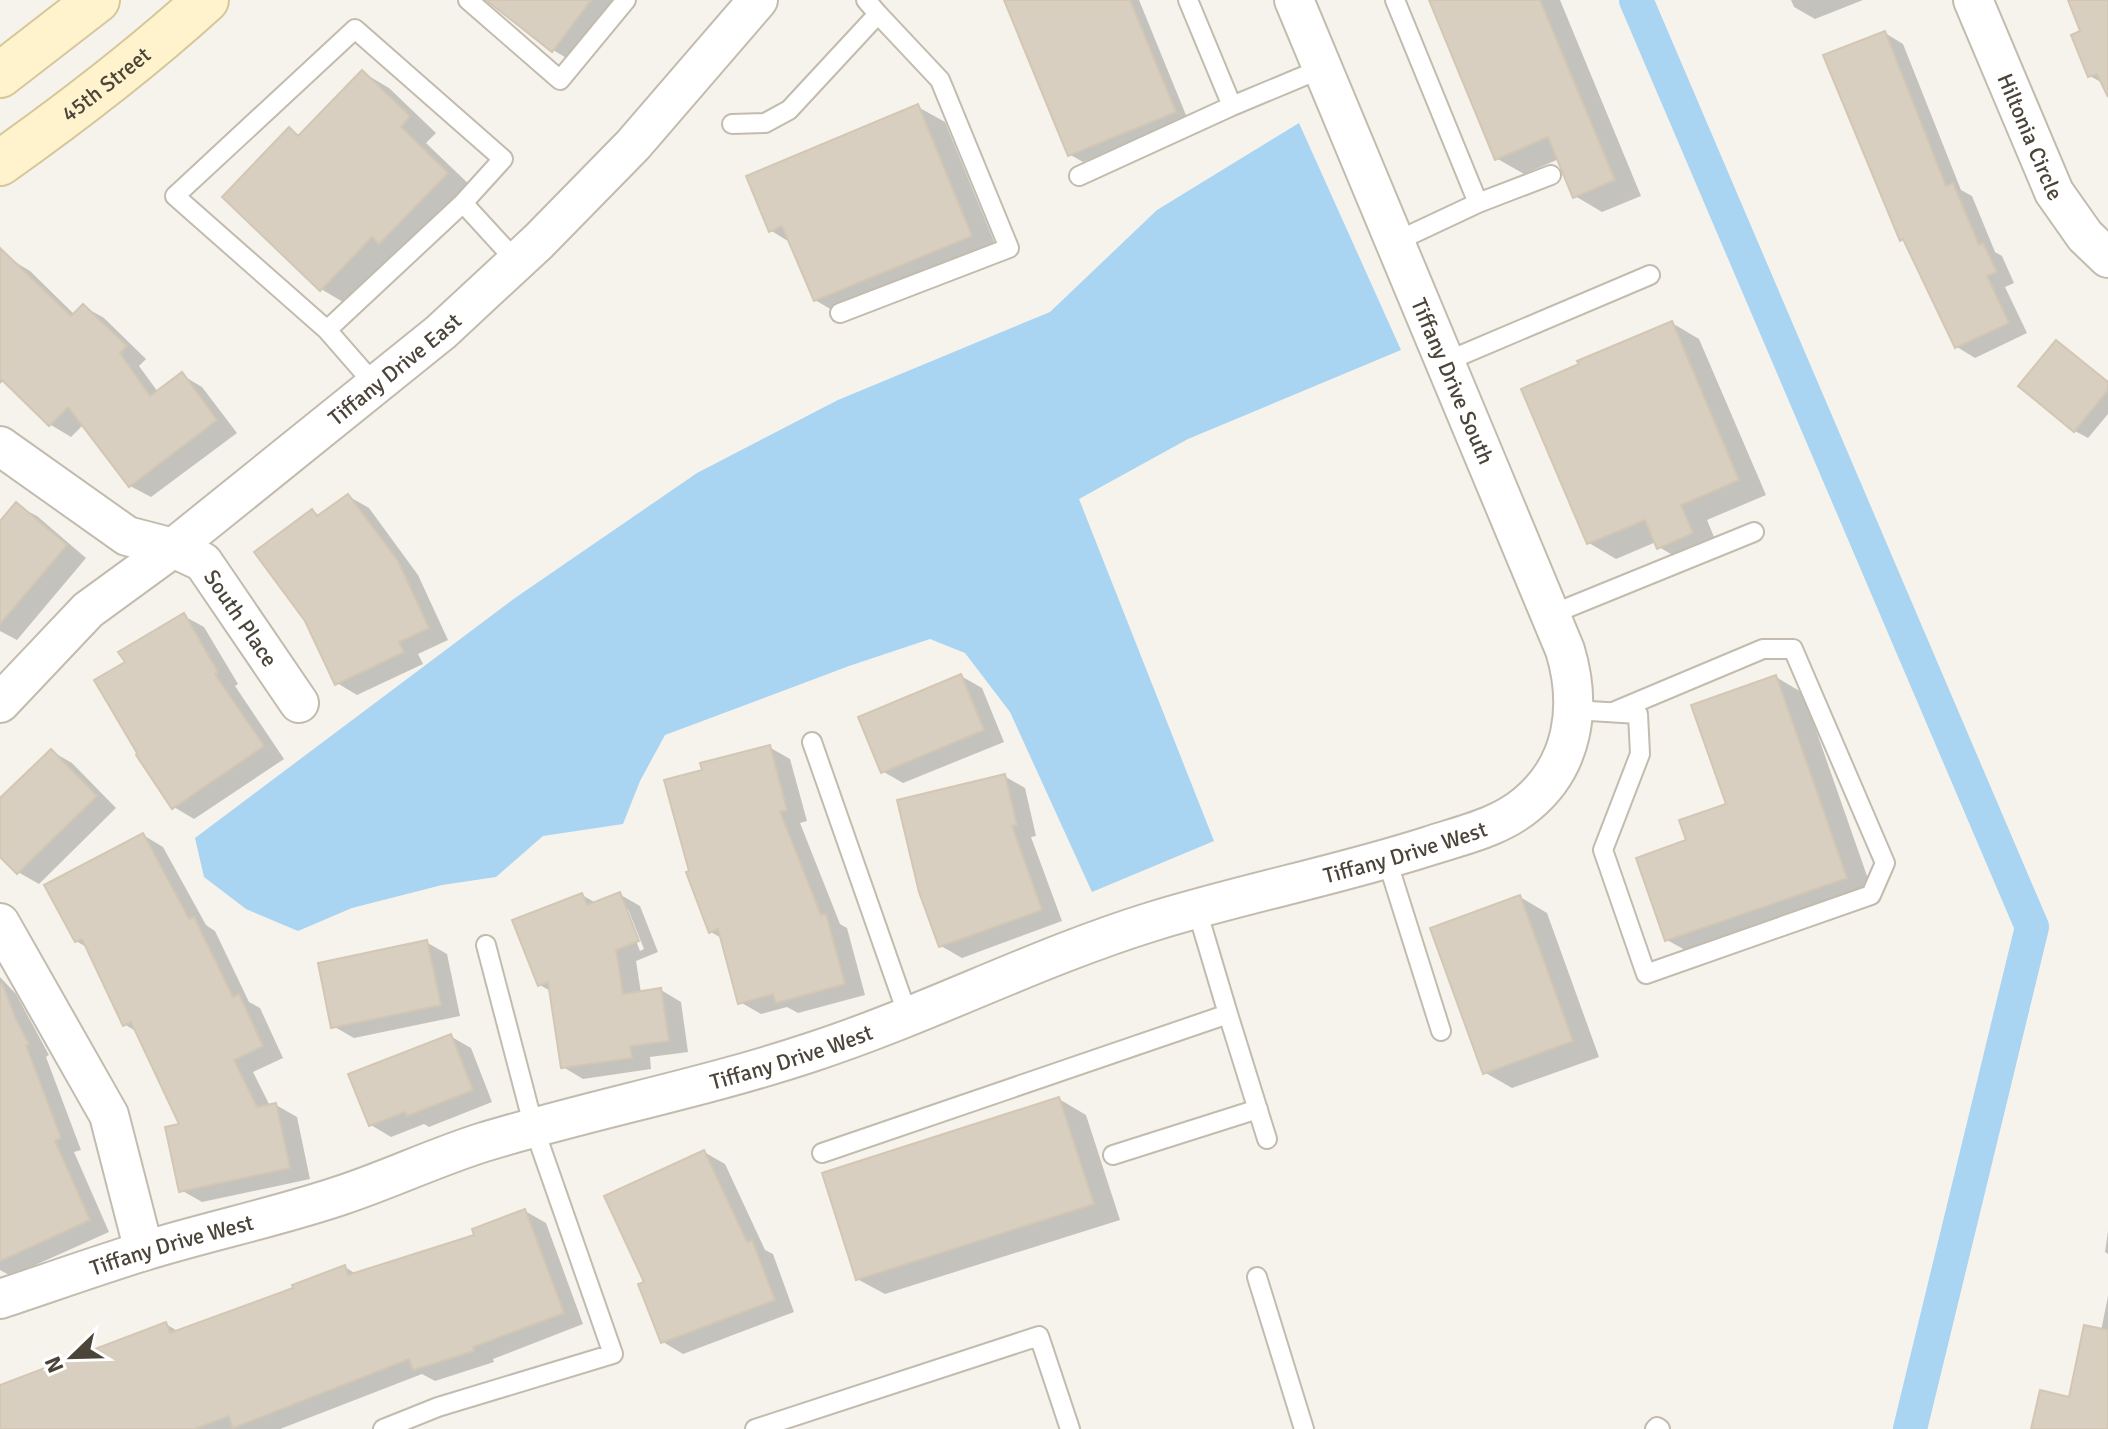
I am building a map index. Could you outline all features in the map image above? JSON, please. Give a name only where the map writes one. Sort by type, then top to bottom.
[{"type":"main road","points":[[0,75],[97,0]]},
{"type":"main road","name":"45th Street","points":[[0,163],[152,48],[206,0]]},
{"type":"street","name":"Tiffany Drive East","points":[[0,703],[88,610],[173,548],[441,332],[517,262],[633,145],[758,0]]},
{"type":"street","name":"Tiffany Drive South","points":[[1294,0],[1572,674],[1574,710],[1568,746],[1558,767]]},
{"type":"street","name":"Hiltonia Circle","points":[[1973,0],[2054,192],[2085,236],[2108,258]]},
{"type":"street","name":"South Place","points":[[0,446],[127,536],[173,548],[203,562],[299,703]]},
{"type":"street","name":"Tiffany Drive West","points":[[0,1299],[144,1251],[339,1196],[480,1144],[706,1085],[815,1051],[1047,958],[1155,921],[1387,860],[1486,828],[1528,804],[1558,767]]},
{"type":"street","points":[[0,923],[109,1115],[144,1251]]},
{"type":"lane","points":[[468,0],[560,80],[626,0]]},
{"type":"lane","points":[[1188,0],[1232,106]]},
{"type":"lane","points":[[1395,0],[1478,203]]},
{"type":"lane","points":[[732,124],[765,123],[789,110],[872,7],[940,80],[1009,248],[840,313]]},
{"type":"lane","points":[[327,330],[463,203],[503,159],[355,29],[175,196],[327,330],[375,385]]},
{"type":"lane","points":[[1079,176],[1323,68]]},
{"type":"lane","points":[[1395,242],[1478,203],[1551,175]]},
{"type":"lane","points":[[463,203],[517,262]]},
{"type":"lane","points":[[1445,362],[1650,275]]},
{"type":"lane","points":[[1550,615],[1754,532]]},
{"type":"lane","points":[[1574,710],[1638,714],[1640,754],[1603,850],[1646,974],[1871,895],[1885,863],[1793,649],[1763,649],[1613,712]]},
{"type":"lane","points":[[812,742],[908,1016]]},
{"type":"lane","points":[[1387,860],[1441,1031]]},
{"type":"lane","points":[[1197,910],[1267,1139]]},
{"type":"lane","points":[[383,1429],[438,1407],[613,1354],[534,1128],[486,945]]},
{"type":"lane","points":[[822,1153],[1228,1014]]},
{"type":"lane","points":[[1113,1155],[1258,1109]]},
{"type":"lane","points":[[1257,1277],[1304,1429]]},
{"type":"lane","points":[[755,1429],[1039,1336],[1070,1429]]},
{"type":"water","points":[[1299,123],[1401,350],[1188,439],[1079,499],[1214,841],[1092,892],[1010,712],[965,653],[930,639],[665,735],[640,781],[623,824],[543,836],[496,877],[442,885],[352,908],[298,931],[246,909],[204,877],[195,838],[515,598],[697,473],[838,400],[1050,312],[1157,210]]},
{"type":"building","points":[[486,0],[591,0],[552,52]]},
{"type":"building","points":[[1004,0],[1130,0],[1176,112],[1068,156]]},
{"type":"building","points":[[1429,0],[1540,0],[1615,180],[1573,198],[1548,137],[1495,160]]},
{"type":"building","points":[[2068,0],[2108,0],[2108,97],[2097,74],[2088,77],[2071,35],[2080,31]]},
{"type":"building","points":[[1885,31],[1946,186],[1953,183],[1979,245],[1983,243],[1997,272],[1987,276],[2009,323],[1955,348],[1903,239],[1900,241],[1823,55]]},
{"type":"building","points":[[362,70],[410,116],[401,127],[448,173],[379,244],[372,237],[320,291],[222,197],[289,127],[298,136]]},
{"type":"building","points":[[918,104],[972,236],[814,301],[782,226],[769,232],[746,176]]},
{"type":"building","points":[[0,248],[71,316],[83,304],[127,346],[120,353],[150,396],[182,372],[217,420],[129,487],[68,407],[49,426],[0,378]]},
{"type":"building","points":[[1672,321],[1739,480],[1681,505],[1693,533],[1657,549],[1645,520],[1587,544],[1521,389],[1579,364],[1577,361]]},
{"type":"building","points":[[2056,340],[2108,382],[2108,390],[2074,432],[2018,386]]},
{"type":"building","points":[[348,494],[398,561],[429,628],[399,642],[404,652],[335,685],[305,621],[254,552],[312,509],[317,516]]},
{"type":"building","points":[[16,502],[67,545],[0,624],[0,521]]},
{"type":"building","points":[[184,613],[218,672],[215,674],[264,746],[172,809],[136,755],[94,680],[125,662],[118,652]]},
{"type":"building","points":[[961,674],[984,730],[881,773],[858,717]]},
{"type":"building","points":[[1776,675],[1847,878],[1665,941],[1636,858],[1686,840],[1679,820],[1726,804],[1691,705]]},
{"type":"building","points":[[770,745],[787,810],[780,812],[821,915],[826,914],[845,984],[776,1003],[773,994],[738,1004],[718,929],[709,933],[686,872],[689,871],[664,780],[702,770],[700,763]]},
{"type":"building","points":[[51,749],[97,796],[17,874],[0,857],[0,798]]},
{"type":"building","points":[[1005,774],[1017,825],[1012,826],[1042,910],[939,947],[919,892],[897,800]]},
{"type":"building","points":[[143,833],[189,919],[194,917],[233,997],[239,994],[263,1046],[234,1060],[257,1107],[276,1103],[290,1168],[179,1192],[165,1127],[179,1124],[131,1022],[123,1026],[82,939],[75,942],[44,885]]},
{"type":"building","points":[[620,892],[639,941],[616,950],[623,994],[661,988],[669,1041],[630,1046],[632,1058],[561,1068],[548,982],[538,986],[512,920],[582,893],[587,905]]},
{"type":"building","points":[[1520,895],[1573,1041],[1483,1074],[1430,928]]},
{"type":"building","points":[[427,940],[441,1005],[331,1028],[318,963]]},
{"type":"building","points":[[0,984],[29,1044],[26,1045],[61,1138],[55,1141],[90,1220],[0,1261]]},
{"type":"building","points":[[451,1034],[473,1090],[407,1116],[405,1112],[369,1126],[348,1074]]},
{"type":"building","points":[[1059,1097],[1094,1204],[856,1280],[822,1173]]},
{"type":"building","points":[[704,1150],[747,1242],[752,1240],[775,1300],[661,1343],[638,1284],[644,1282],[604,1196]]},
{"type":"building","points":[[525,1209],[564,1313],[473,1347],[474,1351],[413,1370],[409,1359],[233,1428],[229,1416],[194,1429],[0,1429],[0,1385],[166,1322],[170,1333],[293,1288],[292,1285],[345,1265],[348,1275],[474,1235],[472,1229]]},
{"type":"building","points":[[2084,1325],[2108,1330],[2108,1429],[2031,1429],[2040,1390],[2069,1397]]},
{"type":"waterway","points":[[1636,0],[2032,927],[1910,1429]]}]
